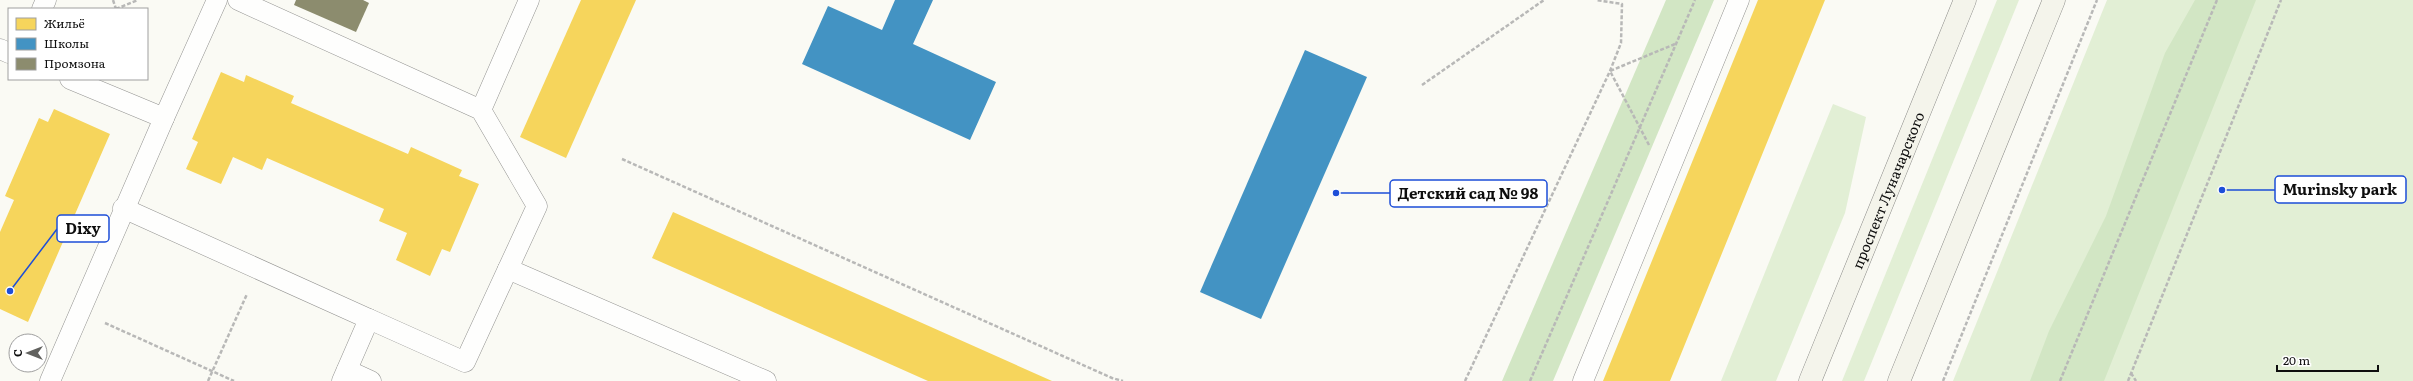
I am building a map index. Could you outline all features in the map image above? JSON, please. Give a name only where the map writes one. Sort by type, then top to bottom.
[{"type":"main road","name":"проспект Луначарского","points":[[1810,381],[1965,0]]},
{"type":"main road","points":[[1899,381],[2054,0]]},
{"type":"lane","points":[[50,381],[123,208],[217,0]]},
{"type":"lane","points":[[123,208],[465,362],[537,206],[481,110],[238,0]]},
{"type":"lane","points":[[481,110],[529,0]]},
{"type":"lane","points":[[1583,381],[1739,0]]},
{"type":"lane","points":[[72,80],[164,118]]},
{"type":"lane","points":[[508,269],[766,381]]},
{"type":"lane","points":[[369,319],[344,375],[371,381]]},
{"type":"path","points":[[118,8],[138,0]]},
{"type":"path","points":[[1422,85],[1544,0]]},
{"type":"path","points":[[1465,381],[1610,71],[1621,43],[1622,4],[1596,0]]},
{"type":"path","points":[[1530,381],[1638,128],[1695,0]]},
{"type":"path","points":[[1943,381],[2097,0]]},
{"type":"path","points":[[2060,381],[2217,0]]},
{"type":"path","points":[[2128,381],[2281,0]]},
{"type":"path","points":[[1610,71],[1676,43]]},
{"type":"path","points":[[1610,71],[1638,128],[1668,175]]},
{"type":"path","points":[[622,159],[1112,378],[1123,381]]},
{"type":"path","points":[[208,381],[258,269]]},
{"type":"path","points":[[79,312],[234,381]]},
{"type":"path","points":[[2131,373],[2136,381]]},
{"type":"green space","points":[[1666,0],[1714,0],[1553,381],[1502,381]]},
{"type":"green space","points":[[1997,0],[2019,0],[1864,381],[1842,381]]},
{"type":"green space","points":[[2107,0],[2413,0],[2413,381],[1953,381]]},
{"type":"green space","points":[[2195,0],[2256,0],[2104,381],[2030,381],[2049,331],[2106,216],[2165,53]]},
{"type":"green space","points":[[1833,104],[1866,117],[1845,213],[1776,381],[1721,381]]},
{"type":"building: Жильё","points":[[581,0],[636,0],[566,158],[520,137]]},
{"type":"building: Жильё","points":[[1758,0],[1825,0],[1670,381],[1603,381]]},
{"type":"building: Жильё","points":[[221,72],[244,82],[246,75],[294,96],[291,103],[408,154],[411,147],[462,170],[459,176],[479,184],[450,252],[442,249],[430,276],[396,260],[407,233],[379,221],[384,209],[267,158],[262,170],[233,157],[221,184],[186,169],[198,142],[192,139]]},
{"type":"building: Жильё","points":[[54,109],[110,134],[28,322],[0,309],[0,232],[14,200],[5,196],[39,118],[48,122]]},
{"type":"building: Жильё","points":[[673,212],[1052,381],[928,381],[652,258]]},
{"type":"building: Школы","points":[[895,0],[933,0],[913,44],[996,82],[970,140],[802,64],[828,6],[882,30]]},
{"type":"building: Школы","points":[[1305,50],[1367,77],[1261,319],[1200,292]]},
{"type":"building: Промзона","points":[[296,0],[363,0],[369,3],[356,32],[294,5]]},
{"type":"place","name":"Murinsky park","points":[[2222,190]]},
{"type":"place","name":"Детский сад № 98","points":[[1336,193]]},
{"type":"place","name":"Dixy","points":[[10,291]]}]
